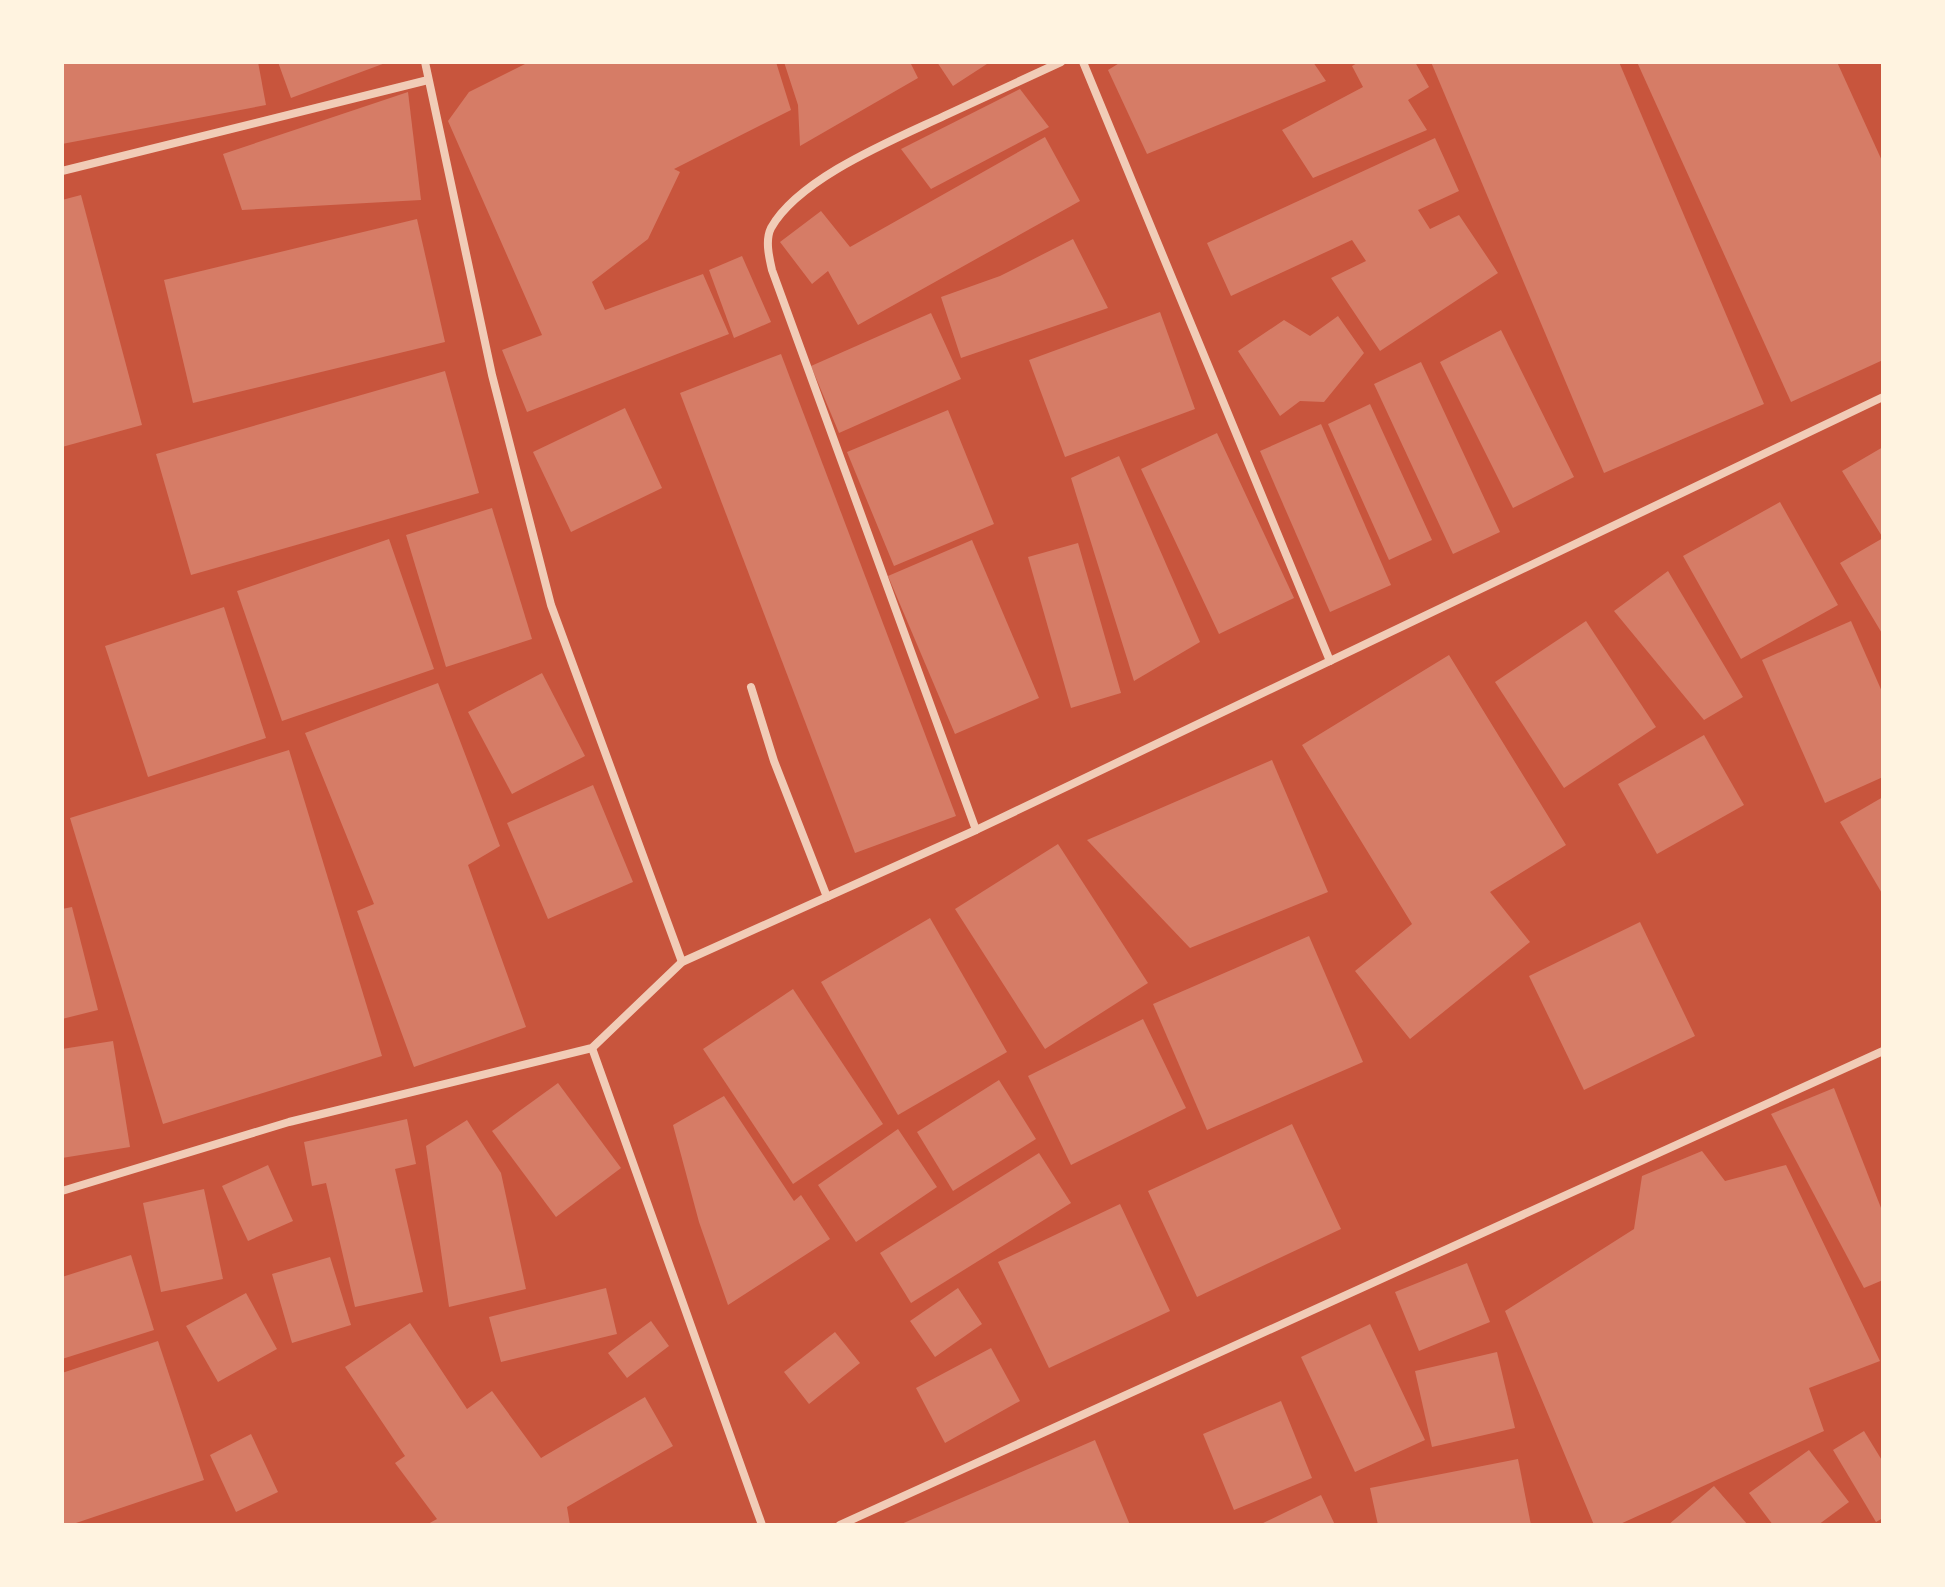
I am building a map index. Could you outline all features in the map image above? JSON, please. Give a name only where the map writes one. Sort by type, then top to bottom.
[{"type":"street","points":[[425,62],[492,375],[551,605],[682,962]]},
{"type":"street","points":[[976,830],[772,270],[768,250],[769,231],[789,205],[826,177],[881,146],[1061,62]]},
{"type":"street","points":[[1083,62],[1330,661]]},
{"type":"street","points":[[62,171],[428,80]]},
{"type":"street","points":[[62,1191],[289,1122],[592,1048],[682,962],[976,830],[1883,397]]},
{"type":"street","points":[[751,687],[774,761],[827,897]]},
{"type":"street","points":[[592,1048],[762,1525]]},
{"type":"street","points":[[840,1525],[1883,1051]]},
{"type":"building","points":[[62,62],[258,62],[266,105],[62,144]]},
{"type":"building","points":[[278,62],[388,62],[291,98]]},
{"type":"building","points":[[529,62],[776,62],[791,110],[674,169],[680,172],[648,239],[592,282],[605,310],[703,274],[729,334],[527,412],[502,350],[542,335],[448,121],[469,92]]},
{"type":"building","points":[[784,62],[910,62],[918,78],[800,146],[798,105]]},
{"type":"building","points":[[937,62],[990,62],[953,86]]},
{"type":"building","points":[[1121,62],[1313,62],[1326,81],[1147,154],[1108,70]]},
{"type":"building","points":[[1359,62],[1415,62],[1429,87],[1408,100],[1427,130],[1313,178],[1282,130],[1363,87],[1352,66]]},
{"type":"building","points":[[1431,62],[1619,62],[1764,404],[1604,473]]},
{"type":"building","points":[[1637,62],[1837,62],[1883,163],[1883,360],[1791,402]]},
{"type":"building","points":[[1020,89],[1049,127],[931,189],[901,149]]},
{"type":"building","points":[[408,92],[421,200],[242,210],[223,154]]},
{"type":"building","points":[[1045,137],[1080,201],[858,325],[828,271],[812,284],[780,242],[821,211],[850,247]]},
{"type":"building","points":[[1435,138],[1459,191],[1418,210],[1430,229],[1459,215],[1498,273],[1380,351],[1331,278],[1366,261],[1352,240],[1231,296],[1207,243]]},
{"type":"building","points":[[81,195],[142,425],[62,447],[62,200]]},
{"type":"building","points":[[417,219],[445,342],[193,403],[164,280]]},
{"type":"building","points":[[1073,239],[1108,308],[961,358],[941,297],[1000,276]]},
{"type":"building","points":[[742,256],[771,322],[734,338],[709,270]]},
{"type":"building","points":[[1160,312],[1195,409],[1065,457],[1029,360]]},
{"type":"building","points":[[931,313],[961,379],[839,433],[811,366]]},
{"type":"building","points":[[1338,316],[1364,353],[1324,402],[1300,401],[1280,416],[1238,351],[1284,320],[1310,336]]},
{"type":"building","points":[[1501,330],[1574,477],[1513,508],[1440,362]]},
{"type":"building","points":[[781,354],[956,816],[855,853],[680,393]]},
{"type":"building","points":[[1421,362],[1500,532],[1453,554],[1374,384]]},
{"type":"building","points":[[445,371],[479,493],[191,575],[156,454]]},
{"type":"building","points":[[1370,404],[1432,540],[1389,560],[1328,424]]},
{"type":"building","points":[[625,408],[662,488],[571,532],[533,452]]},
{"type":"building","points":[[948,410],[994,524],[894,566],[847,452]]},
{"type":"building","points":[[1321,424],[1391,585],[1330,612],[1260,451]]},
{"type":"building","points":[[1217,433],[1294,598],[1219,634],[1141,469]]},
{"type":"building","points":[[1883,447],[1883,538],[1842,471]]},
{"type":"building","points":[[1119,456],[1200,642],[1134,681],[1071,478]]},
{"type":"building","points":[[1780,502],[1838,605],[1741,659],[1683,556]]},
{"type":"building","points":[[492,508],[532,639],[446,667],[406,535]]},
{"type":"building","points":[[1883,538],[1883,635],[1840,563]]},
{"type":"building","points":[[389,539],[434,669],[282,721],[237,591]]},
{"type":"building","points":[[972,540],[1039,698],[955,734],[888,576]]},
{"type":"building","points":[[1078,543],[1121,693],[1071,708],[1028,557]]},
{"type":"building","points":[[1668,571],[1743,697],[1704,720],[1614,611]]},
{"type":"building","points":[[224,607],[266,738],[148,777],[105,646]]},
{"type":"building","points":[[1586,621],[1656,727],[1564,788],[1495,682]]},
{"type":"building","points":[[1851,621],[1883,694],[1883,777],[1825,803],[1762,660]]},
{"type":"building","points":[[1449,655],[1566,845],[1490,892],[1530,942],[1410,1039],[1355,971],[1412,924],[1302,745]]},
{"type":"building","points":[[542,673],[585,756],[512,794],[468,712]]},
{"type":"building","points":[[438,683],[500,846],[468,865],[526,1027],[414,1067],[357,911],[374,904],[305,733]]},
{"type":"building","points":[[1704,735],[1744,805],[1657,854],[1618,784]]},
{"type":"building","points":[[289,750],[382,1056],[163,1124],[70,818]]},
{"type":"building","points":[[1272,760],[1328,892],[1190,948],[1087,840]]},
{"type":"building","points":[[593,785],[633,882],[548,919],[507,823]]},
{"type":"building","points":[[1883,797],[1883,895],[1840,822]]},
{"type":"building","points":[[1058,844],[1148,983],[1045,1049],[955,909]]},
{"type":"building","points":[[72,907],[98,1010],[62,1019],[62,909]]},
{"type":"building","points":[[930,918],[1007,1052],[898,1115],[821,982]]},
{"type":"building","points":[[1640,922],[1695,1036],[1584,1090],[1529,976]]},
{"type":"building","points":[[1309,936],[1363,1062],[1207,1130],[1153,1004]]},
{"type":"building","points":[[793,989],[883,1124],[793,1184],[703,1049]]},
{"type":"building","points":[[1143,1019],[1186,1108],[1071,1165],[1028,1076]]},
{"type":"building","points":[[113,1041],[130,1147],[62,1158],[62,1049]]},
{"type":"building","points":[[999,1080],[1036,1139],[953,1191],[917,1132]]},
{"type":"building","points":[[558,1083],[621,1168],[556,1217],[492,1131]]},
{"type":"building","points":[[1834,1088],[1883,1213],[1883,1280],[1864,1288],[1771,1114]]},
{"type":"building","points":[[724,1096],[794,1201],[801,1195],[830,1239],[728,1305],[699,1222],[673,1125]]},
{"type":"building","points":[[407,1119],[416,1164],[395,1169],[423,1292],[355,1307],[326,1183],[312,1186],[304,1142]]},
{"type":"building","points":[[467,1120],[501,1173],[526,1289],[449,1307],[426,1146]]},
{"type":"building","points":[[1292,1124],[1341,1229],[1197,1297],[1148,1191]]},
{"type":"building","points":[[898,1129],[937,1187],[856,1242],[818,1185]]},
{"type":"building","points":[[1702,1151],[1725,1181],[1786,1165],[1880,1361],[1809,1388],[1824,1431],[1618,1525],[1594,1525],[1505,1311],[1634,1229],[1642,1176]]},
{"type":"building","points":[[1039,1153],[1071,1203],[911,1303],[880,1253]]},
{"type":"building","points":[[268,1165],[293,1221],[248,1241],[222,1186]]},
{"type":"building","points":[[204,1189],[223,1279],[161,1292],[143,1203]]},
{"type":"building","points":[[1120,1204],[1170,1311],[1049,1368],[998,1262]]},
{"type":"building","points":[[131,1255],[154,1330],[62,1359],[62,1277]]},
{"type":"building","points":[[330,1257],[351,1325],[292,1343],[272,1274]]},
{"type":"building","points":[[1467,1263],[1490,1322],[1419,1351],[1395,1292]]},
{"type":"building","points":[[606,1288],[617,1334],[501,1362],[489,1317]]},
{"type":"building","points":[[958,1288],[982,1324],[935,1357],[910,1321]]},
{"type":"building","points":[[246,1293],[277,1349],[218,1382],[186,1326]]},
{"type":"building","points":[[651,1321],[669,1346],[627,1378],[608,1353]]},
{"type":"building","points":[[410,1323],[467,1409],[492,1391],[541,1458],[645,1397],[673,1446],[567,1507],[570,1525],[426,1525],[437,1519],[395,1463],[405,1456],[345,1367]]},
{"type":"building","points":[[1370,1324],[1425,1440],[1355,1472],[1301,1357]]},
{"type":"building","points":[[835,1332],[860,1363],[809,1404],[784,1372]]},
{"type":"building","points":[[158,1341],[204,1480],[70,1525],[62,1525],[62,1373]]},
{"type":"building","points":[[991,1348],[1020,1401],[945,1443],[916,1388]]},
{"type":"building","points":[[1497,1352],[1515,1428],[1432,1447],[1415,1371]]},
{"type":"building","points":[[1281,1401],[1312,1478],[1234,1510],[1203,1434]]},
{"type":"building","points":[[1864,1431],[1883,1462],[1883,1518],[1876,1522],[1833,1450]]},
{"type":"building","points":[[251,1434],[278,1492],[236,1512],[210,1455]]},
{"type":"building","points":[[1095,1440],[1130,1525],[899,1525]]},
{"type":"building","points":[[1809,1450],[1849,1502],[1818,1525],[1773,1525],[1749,1493]]},
{"type":"building","points":[[1518,1459],[1531,1525],[1378,1525],[1370,1488]]},
{"type":"building","points":[[1714,1486],[1748,1525],[1668,1525]]},
{"type":"building","points":[[1321,1495],[1335,1525],[1259,1525]]}]
